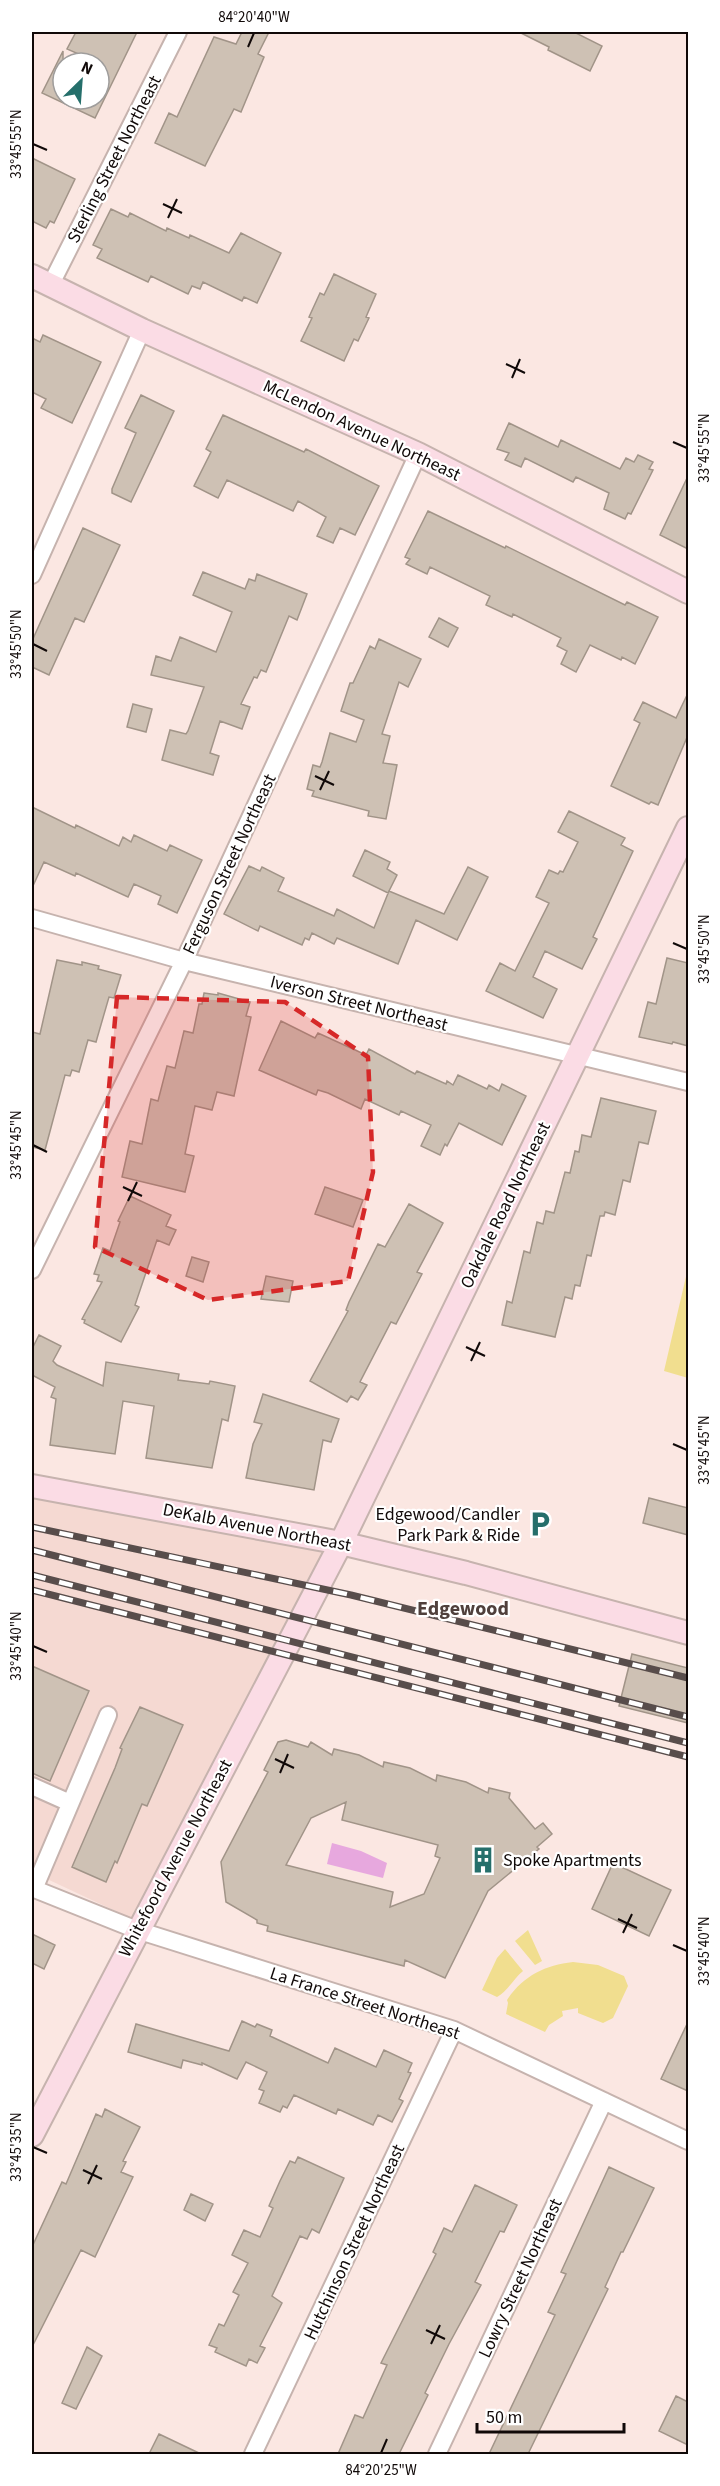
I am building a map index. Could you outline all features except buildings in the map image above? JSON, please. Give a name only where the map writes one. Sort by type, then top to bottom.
[{"type":"street","name":"Sterling Street Northeast","points":[[41,281],[178,32]]},
{"type":"street","name":"McLendon Avenue Northeast","points":[[41,281],[142,330],[418,454],[688,592]]},
{"type":"street","points":[[32,575],[142,330]]},
{"type":"street","name":"Ferguson Street Northeast","points":[[32,1270],[184,961],[418,454]]},
{"type":"street","name":"Oakdale Road Northeast","points":[[321,1582],[688,828]]},
{"type":"street","name":"Iverson Street Northeast","points":[[32,918],[184,961],[688,1082]]},
{"type":"street","name":"DeKalb Avenue Northeast","points":[[32,1486],[341,1543],[466,1573],[688,1633]]},
{"type":"street","name":"Whitefoord Avenue Northeast","points":[[32,2135],[137,1930],[321,1582]]},
{"type":"street","points":[[33,1888],[108,1715]]},
{"type":"street","points":[[32,1786],[70,1803]]},
{"type":"street","name":"La France Street Northeast","points":[[33,1888],[137,1930],[454,2030],[688,2141]]},
{"type":"street","name":"Hutchinson Street Northeast","points":[[254,2454],[454,2030]]},
{"type":"street","name":"Lowry Street Northeast","points":[[437,2454],[604,2101]]},
{"type":"highlighted area","points":[[117,997],[285,1002],[368,1057],[373,1172],[348,1281],[208,1300],[95,1247]]},
{"type":"shaded area","points":[[688,1268],[688,1378],[664,1371]]},
{"type":"shaded area","points":[[32,1484],[343,1539],[154,1929],[32,1872]]},
{"type":"shaded area","points":[[332,1843],[361,1851],[387,1863],[383,1878],[327,1864]]},
{"type":"shaded area","points":[[528,1930],[542,1961],[535,1965],[515,1941]]},
{"type":"shaded area","points":[[505,1949],[523,1971],[497,1997],[482,1990],[497,1958]]},
{"type":"shaded area","points":[[573,1962],[598,1965],[624,1976],[628,1986],[613,2018],[603,2023],[578,2013],[578,2008],[562,2011],[563,2016],[549,2025],[545,2032],[506,2014],[507,2000],[520,1984],[544,1969]]},
{"type":"railway","points":[[32,1527],[351,1595],[688,1678]]},
{"type":"railway","points":[[32,1550],[688,1717]]},
{"type":"railway","points":[[32,1575],[688,1743]]},
{"type":"railway","points":[[32,1590],[688,1757]]},
{"type":"place","name":"Edgewood/Candler Park Park & Ride","points":[[540,1524]]},
{"type":"place","name":"Spoke Apartments","points":[[483,1860]]},
{"type":"district","name":"Edgewood","points":[[463,1608]]}]
